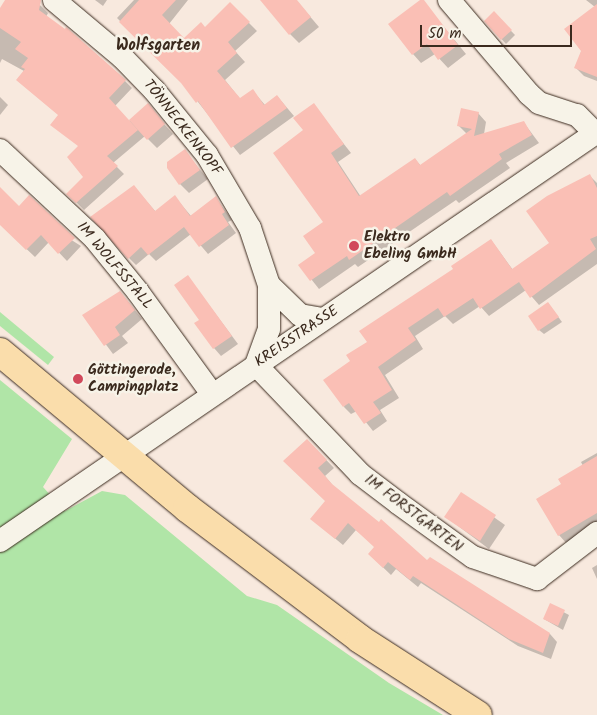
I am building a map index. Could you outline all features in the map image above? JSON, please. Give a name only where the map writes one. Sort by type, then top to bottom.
[{"type":"main road","points":[[0,352],[124,456],[360,639],[478,715]]},
{"type":"street","name":"TÖNNECKENKOPF","points":[[54,0],[122,57],[154,90],[207,156],[250,228],[269,285],[269,329],[256,365]]},
{"type":"street","name":"KREISSTRASSE","points":[[0,541],[323,318],[596,133],[577,115],[539,103],[529,94],[448,0]]},
{"type":"street","name":"IM WOLFSSTALL","points":[[0,150],[95,239],[138,292],[212,394]]},
{"type":"street","name":"TÖNNECKENKOPF","points":[[269,285],[300,315],[323,318]]},
{"type":"street","name":"IM FORSTGARTEN","points":[[256,365],[360,474],[473,557],[538,579],[597,533]]},
{"type":"green space","points":[[0,312],[54,357],[48,365],[0,326]]},
{"type":"green space","points":[[0,380],[72,439],[43,487],[65,511],[102,491],[125,495],[247,596],[277,605],[389,683],[443,715],[0,715]]},
{"type":"building","points":[[5,0],[41,0],[39,10],[65,29],[66,27],[126,80],[109,98],[138,130],[107,156],[118,166],[76,203],[66,194],[83,177],[67,157],[78,146],[50,125],[58,115],[16,80],[25,69],[21,67],[28,58],[15,49],[21,42],[0,28],[0,8]]},
{"type":"building","points":[[139,0],[176,0],[162,15],[184,38],[201,22],[205,27],[230,2],[250,22],[228,42],[237,53],[217,71],[240,98],[253,89],[264,105],[277,95],[287,108],[231,148],[198,101],[196,103],[181,83],[119,22]]},
{"type":"building","points":[[260,0],[297,0],[311,17],[289,35]]},
{"type":"building","points":[[420,0],[424,0],[458,45],[438,60],[427,44],[412,55],[388,24]]},
{"type":"building","points":[[597,4],[597,77],[574,68],[581,51],[564,29]]},
{"type":"building","points":[[494,11],[512,30],[501,40],[484,21]]},
{"type":"building","points":[[148,103],[165,124],[147,140],[129,120]]},
{"type":"building","points":[[314,103],[344,144],[331,153],[359,196],[415,158],[420,165],[472,129],[457,126],[461,108],[479,112],[474,136],[524,121],[532,135],[499,154],[502,159],[450,196],[447,192],[349,260],[347,256],[310,281],[298,265],[315,253],[303,236],[323,222],[273,153],[303,130],[293,118]]},
{"type":"building","points":[[185,149],[200,170],[179,185],[167,168],[167,162]]},
{"type":"building","points":[[590,174],[597,188],[597,236],[590,239],[596,249],[530,298],[519,282],[480,309],[473,298],[444,317],[438,308],[408,328],[416,340],[378,367],[392,390],[373,402],[381,413],[364,424],[349,403],[343,407],[323,380],[350,361],[346,355],[367,342],[359,331],[453,269],[451,266],[491,239],[512,269],[549,243],[526,211],[547,196]]},
{"type":"building","points":[[134,185],[155,211],[175,195],[190,216],[216,196],[225,212],[222,214],[229,225],[199,247],[184,227],[148,255],[141,247],[128,259],[90,217]]},
{"type":"building","points":[[0,187],[19,206],[29,195],[75,238],[58,254],[41,235],[26,250],[0,225]]},
{"type":"building","points":[[188,275],[232,336],[213,349],[194,323],[199,320],[174,285]]},
{"type":"building","points":[[120,291],[135,310],[115,327],[120,335],[104,346],[82,315]]},
{"type":"building","points":[[548,302],[559,317],[538,331],[528,316]]},
{"type":"building","points":[[307,439],[327,460],[318,468],[332,484],[379,522],[381,519],[427,560],[430,557],[550,633],[543,653],[509,639],[413,576],[410,580],[388,562],[383,568],[368,554],[374,547],[348,523],[335,539],[310,519],[325,501],[283,461]]},
{"type":"building","points":[[597,456],[597,513],[558,536],[536,499],[561,484],[558,479]]},
{"type":"building","points":[[461,492],[496,515],[480,541],[444,517]]},
{"type":"building","points":[[550,603],[565,610],[558,626],[543,619]]},
{"type":"place","name":"Elektro Ebeling GmbH","points":[[354,246]]},
{"type":"place","name":"Göttingerode, Campingplatz","points":[[78,379]]},
{"type":"district","name":"Wolfsgarten","points":[[158,46]]}]
